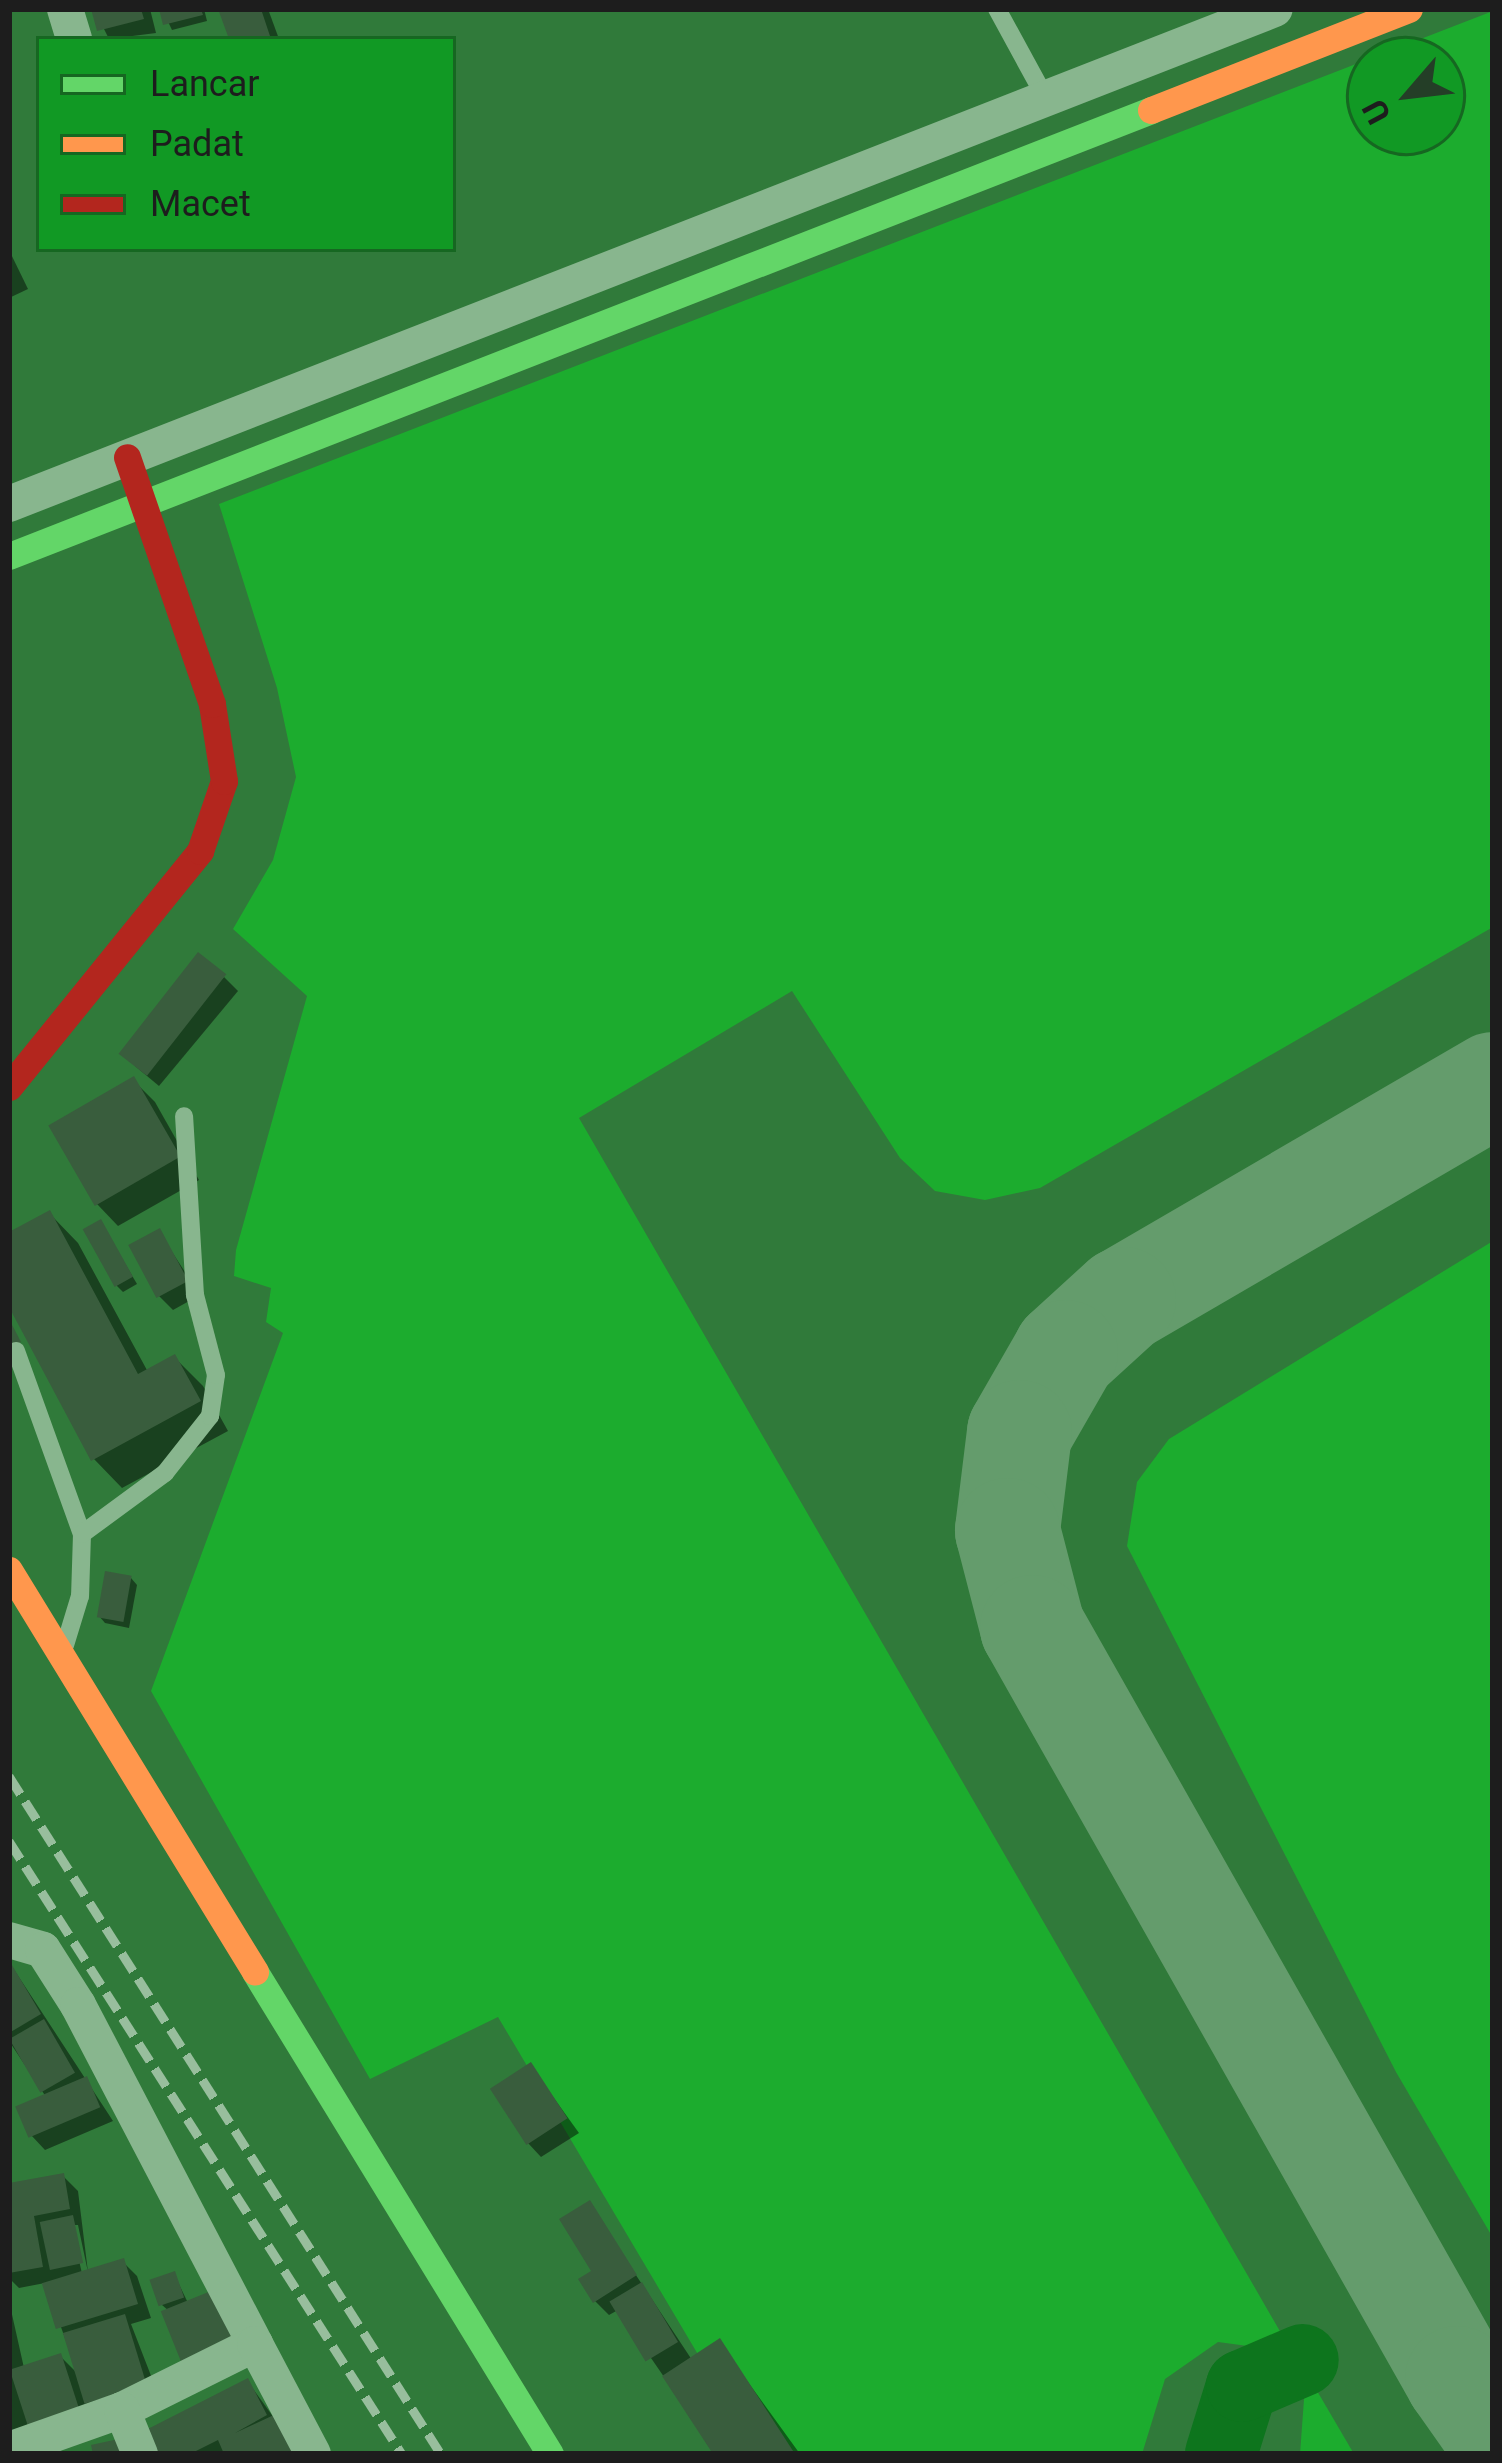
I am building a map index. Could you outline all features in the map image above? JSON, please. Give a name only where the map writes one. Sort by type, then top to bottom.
[{"type":"street","points":[[9,504],[1275,9]]},
{"type":"street","points":[[9,556],[1409,9]]},
{"type":"street","points":[[1023,162],[1035,103]]},
{"type":"street","points":[[9,1087],[200,851],[216,817],[224,781],[212,704],[127,457]]},
{"type":"street","points":[[9,1570],[550,2454]]},
{"type":"street","points":[[9,1940],[43,1950],[78,2006],[313,2454]]},
{"type":"street","points":[[9,2450],[122,2410],[255,2344]]},
{"type":"street","points":[[122,2410],[140,2454]]},
{"type":"lane","points":[[997,9],[1035,103]]},
{"type":"lane","points":[[82,1534],[165,1473],[210,1416],[216,1375],[194,1294],[184,1116]]},
{"type":"lane","points":[[16,1351],[82,1534],[80,1596],[63,1653]]},
{"type":"green space","points":[[1493,11],[1493,927],[1040,1188],[985,1200],[935,1191],[900,1158],[792,991],[579,1118],[1292,2352],[1218,2342],[1165,2379],[1142,2454],[757,2454],[498,2017],[370,2079],[151,1691],[283,1333],[266,1322],[271,1288],[234,1276],[236,1250],[307,996],[233,929],[273,860],[296,777],[277,688],[219,504],[1346,68],[1346,156],[1466,156],[1466,36],[1428,36]]},
{"type":"green space","points":[[1493,1241],[1493,2238],[1396,2072],[1127,1546],[1137,1482],[1169,1439]]},
{"type":"green space","points":[[1306,2372],[1354,2454],[1300,2454]]},
{"type":"building","points":[[91,9],[141,9],[144,19],[97,31]]},
{"type":"building","points":[[159,9],[201,9],[203,15],[163,25]]},
{"type":"building","points":[[218,9],[261,9],[270,36],[228,36]]},
{"type":"building","points":[[198,952],[226,974],[147,1076],[119,1054]]},
{"type":"building","points":[[134,1076],[180,1157],[95,1206],[48,1126]]},
{"type":"building","points":[[50,1210],[138,1374],[175,1354],[201,1401],[91,1461],[9,1307],[9,1232]]},
{"type":"building","points":[[101,1219],[133,1277],[115,1287],[83,1229]]},
{"type":"building","points":[[160,1228],[188,1281],[156,1298],[128,1245]]},
{"type":"building","points":[[9,1319],[21,1342],[9,1348]]},
{"type":"building","points":[[105,1571],[132,1576],[123,1622],[97,1617]]},
{"type":"building","points":[[9,1960],[41,2014],[9,2033]]},
{"type":"building","points":[[44,2019],[75,2073],[40,2093],[9,2039]]},
{"type":"building","points":[[531,2062],[567,2118],[526,2145],[490,2089]]},
{"type":"building","points":[[87,2076],[100,2107],[28,2138],[15,2106]]},
{"type":"building","points":[[64,2173],[70,2209],[34,2216],[43,2267],[9,2273],[9,2183]]},
{"type":"building","points":[[590,2200],[637,2275],[593,2303],[578,2279],[591,2271],[559,2219]]},
{"type":"building","points":[[73,2215],[83,2263],[50,2270],[40,2222]]},
{"type":"building","points":[[124,2258],[138,2304],[56,2329],[42,2283]]},
{"type":"building","points":[[175,2271],[184,2297],[159,2306],[149,2280]]},
{"type":"building","points":[[642,2282],[678,2342],[645,2362],[609,2302]]},
{"type":"building","points":[[221,2287],[246,2348],[185,2373],[161,2311]]},
{"type":"building","points":[[125,2314],[147,2385],[84,2404],[63,2333]]},
{"type":"building","points":[[720,2338],[795,2454],[713,2454],[662,2376]]},
{"type":"building","points":[[61,2353],[83,2421],[32,2437],[10,2370]]},
{"type":"building","points":[[248,2378],[267,2415],[235,2433],[276,2414],[295,2454],[224,2454],[218,2440],[190,2454],[145,2454],[136,2435]]},
{"type":"building","points":[[123,2438],[127,2454],[93,2454],[91,2445]]},
{"type":"waterway","points":[[1221,2454],[1242,2386],[1303,2360]]},
{"type":"taxiway","points":[[1493,1084],[1123,1299],[1065,1352],[1019,1432],[1007,1530],[1032,1627],[1457,2378],[1493,2429]]},
{"type":"railway","points":[[9,1776],[441,2454]]},
{"type":"railway","points":[[9,1841],[402,2454]]},
{"type":"traffic: fast","points":[[9,556],[1151,110]]},
{"type":"traffic: fast","points":[[255,1972],[550,2454]]},
{"type":"traffic: slow","points":[[1151,110],[1409,9]]},
{"type":"traffic: slow","points":[[9,1570],[255,1972]]},
{"type":"traffic: jam","points":[[9,1087],[200,851],[224,781],[212,704],[127,457]]}]
